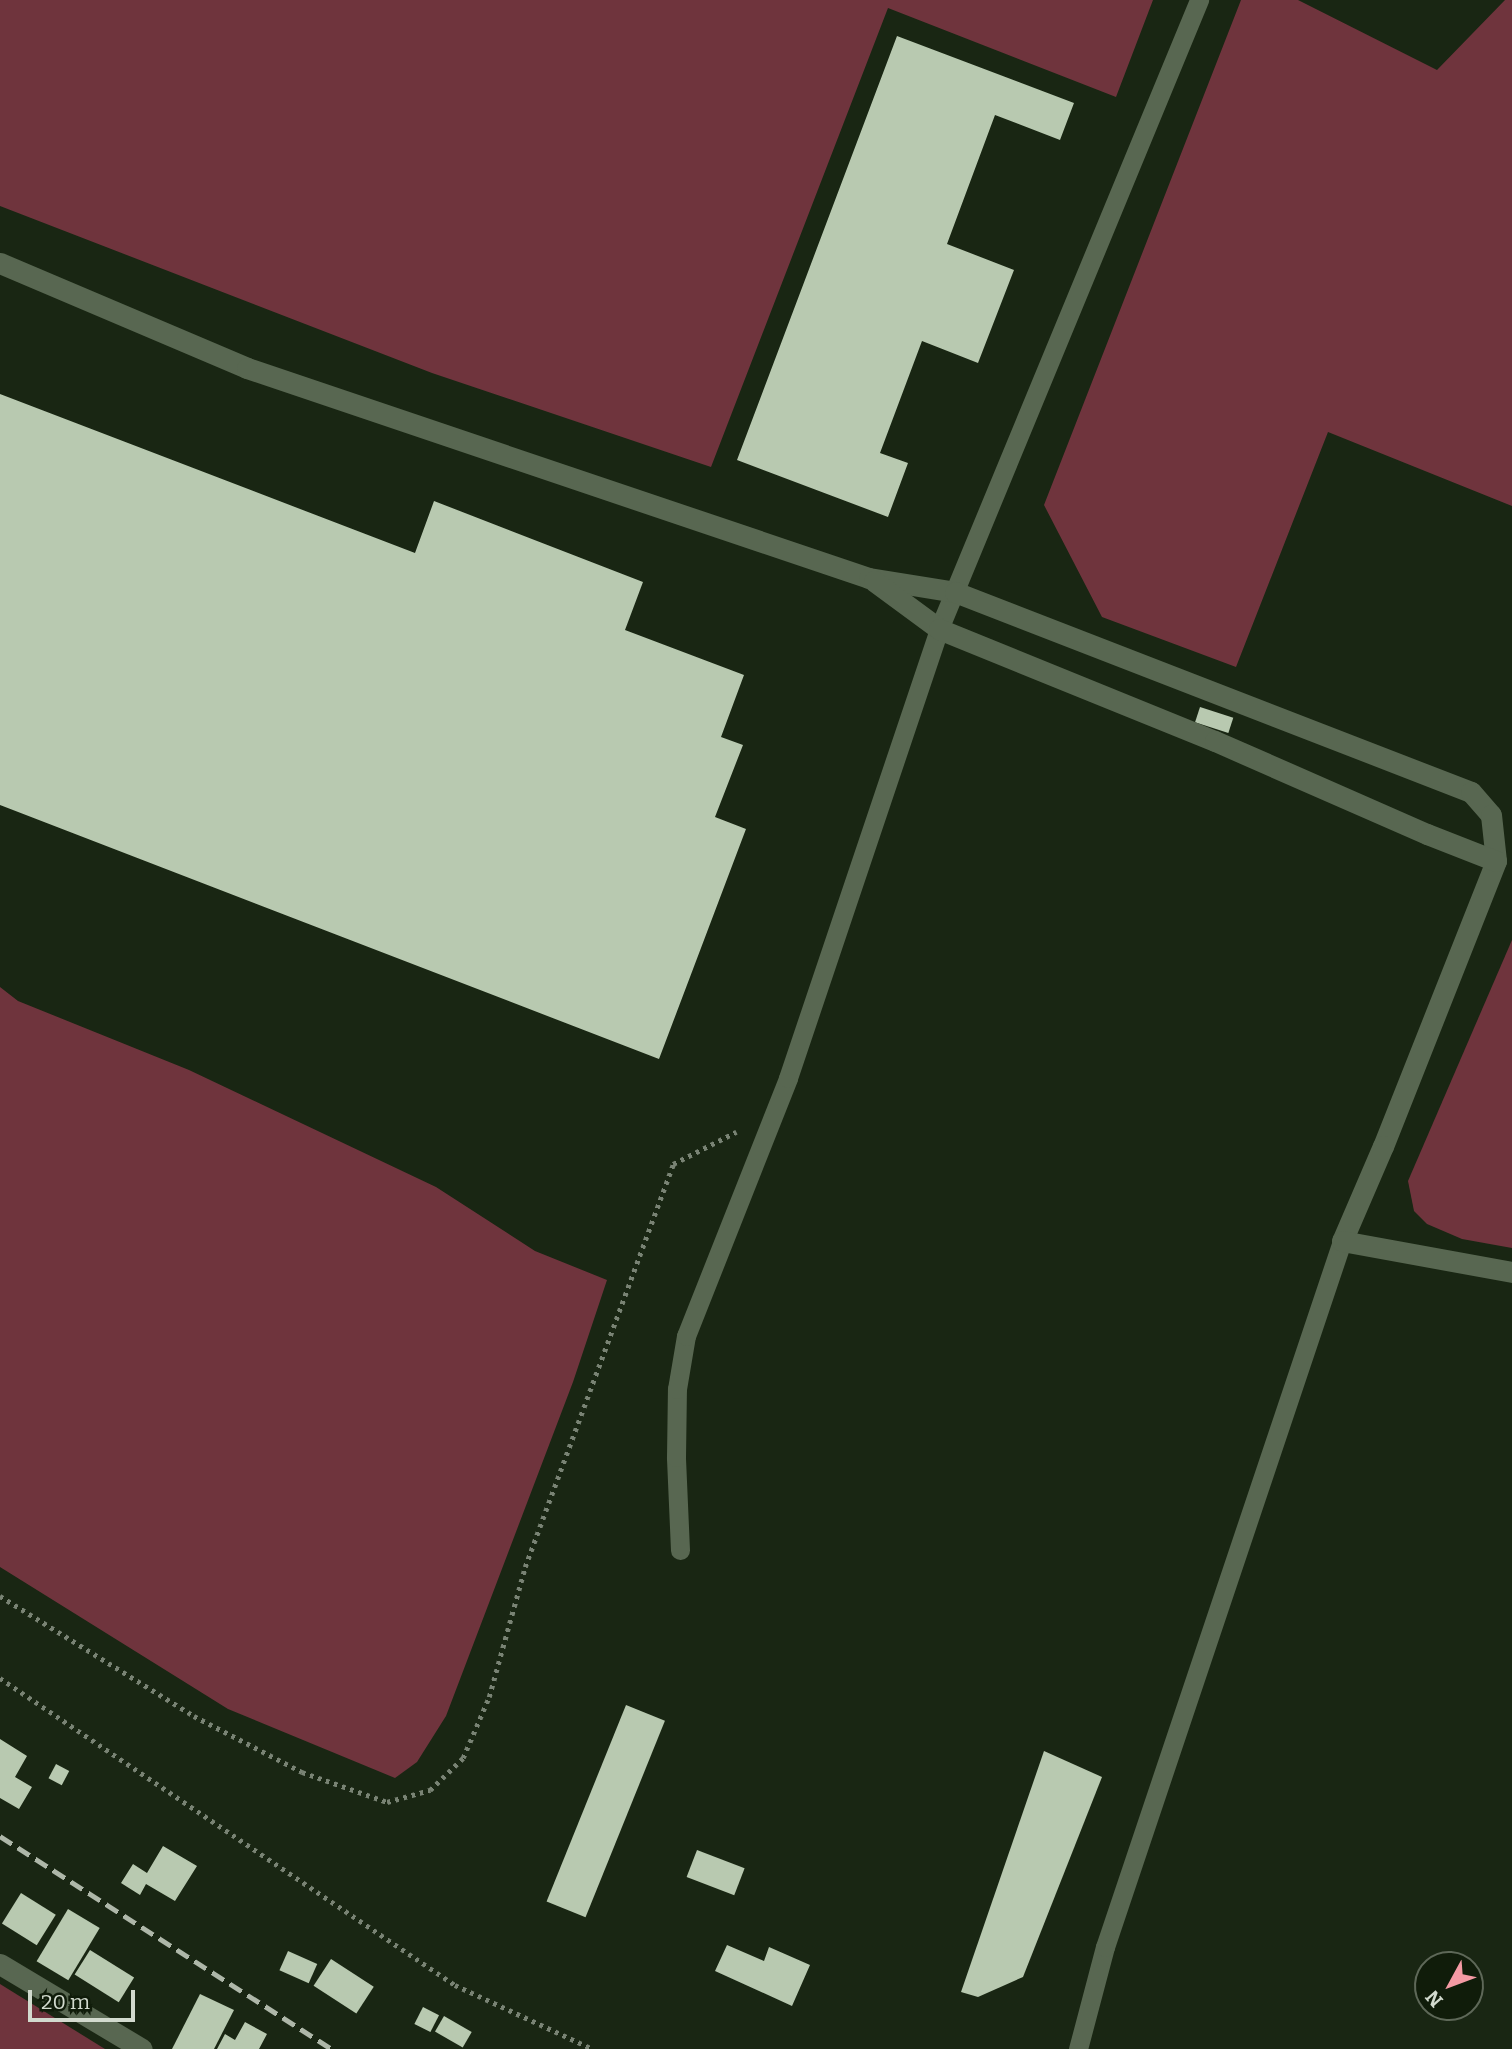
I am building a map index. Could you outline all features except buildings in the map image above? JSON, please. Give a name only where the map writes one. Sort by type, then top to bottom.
[{"type":"street","points":[[0,263],[247,368],[869,578],[955,592],[1471,792],[1491,815],[1496,861],[1383,1146],[1342,1241],[1512,1272]]},
{"type":"street","points":[[869,578],[939,629],[1215,741],[1496,861]]},
{"type":"street","points":[[0,1964],[142,2049]]},
{"type":"lane","points":[[680,1550],[676,1457],[677,1389],[686,1336],[774,1113],[939,629],[1199,0]]},
{"type":"lane","points":[[1078,2049],[1104,1947],[1342,1241]]},
{"type":"path","points":[[0,1596],[194,1716],[302,1772],[387,1802],[430,1790],[463,1758],[489,1696],[525,1567],[673,1164],[774,1113]]},
{"type":"path","points":[[0,1678],[455,1985],[593,2049]]},
{"type":"shaded area","points":[[0,0],[1153,0],[1116,97],[888,8],[711,467],[432,373],[0,206]]},
{"type":"shaded area","points":[[1241,0],[1298,0],[1437,70],[1505,0],[1512,0],[1512,506],[1328,432],[1236,667],[1102,617],[1044,505]]},
{"type":"shaded area","points":[[1512,940],[1512,1248],[1462,1239],[1427,1224],[1414,1211],[1408,1181]]},
{"type":"shaded area","points":[[0,987],[18,1001],[189,1070],[436,1187],[535,1251],[607,1280],[573,1382],[446,1716],[417,1762],[395,1778],[228,1709],[0,1567]]},
{"type":"shaded area","points":[[0,1984],[105,2049],[0,2049]]},
{"type":"railway","points":[[0,1836],[332,2049]]}]
